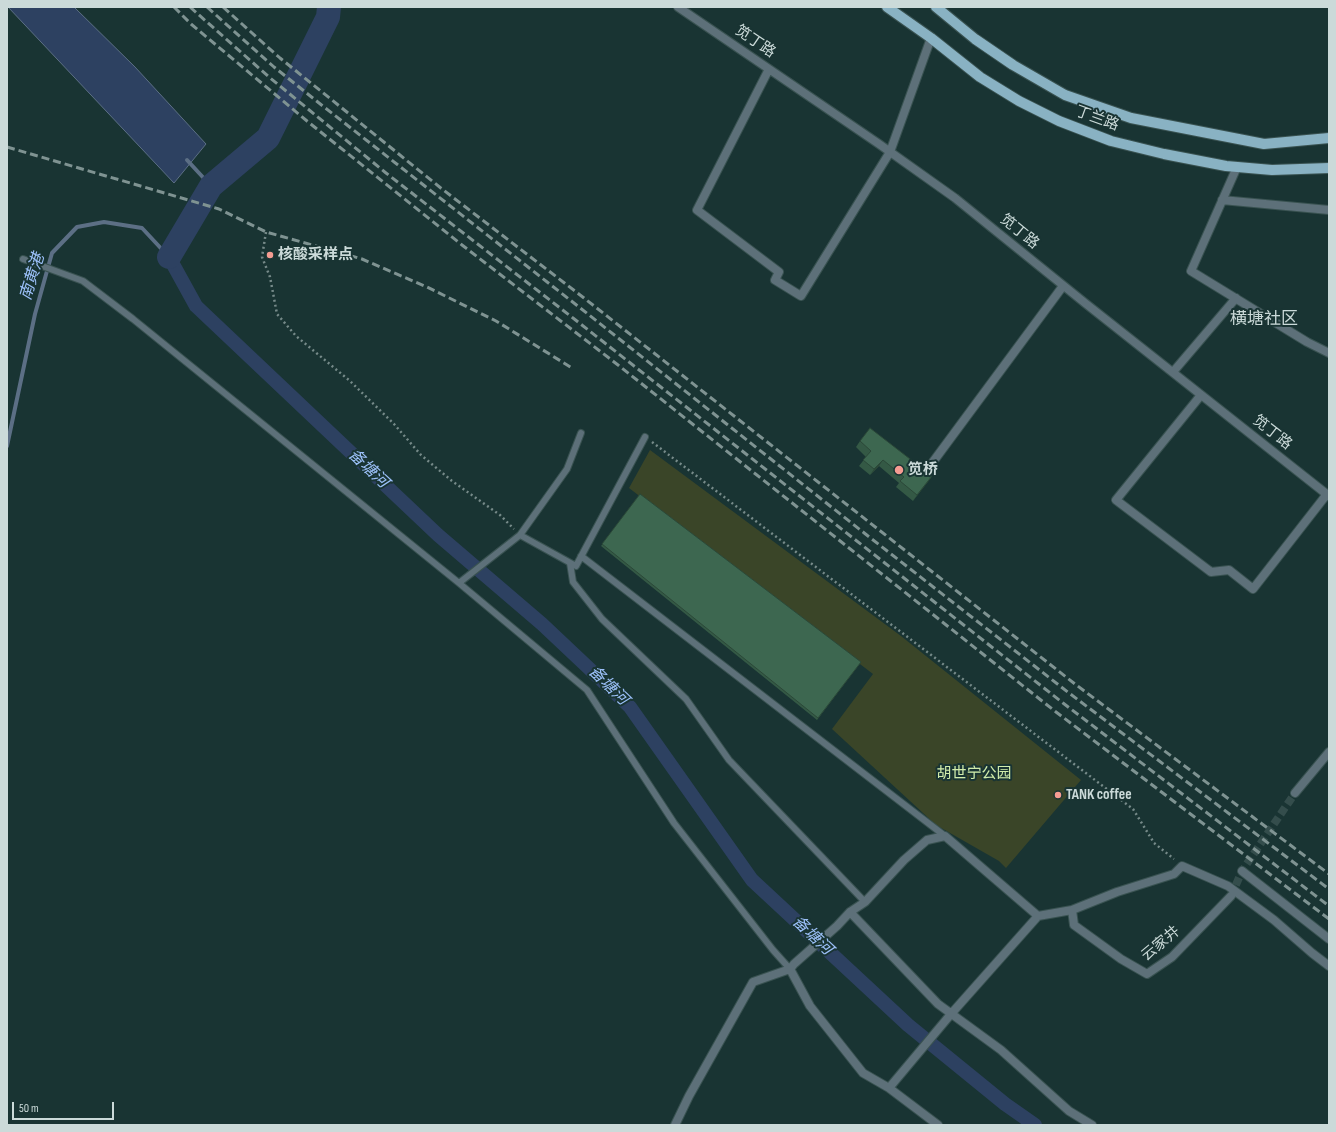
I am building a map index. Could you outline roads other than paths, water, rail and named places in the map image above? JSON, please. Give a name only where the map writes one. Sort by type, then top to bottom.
[{"type":"main road","name":"丁兰路","points":[[887,7],[931,38],[980,77],[1019,101],[1059,121],[1111,141],[1164,154],[1226,166],[1272,170],[1329,168]]},
{"type":"main road","name":"丁兰路","points":[[937,7],[975,39],[1019,69],[1065,95],[1131,118],[1264,144],[1329,138]]},
{"type":"street","name":"笕丁路","points":[[678,7],[955,198],[1328,495]]},
{"type":"street","points":[[769,69],[697,210],[779,272],[775,280],[801,296],[890,152],[931,38]]},
{"type":"street","points":[[1237,167],[1191,271],[1307,342],[1329,353]]},
{"type":"street","points":[[1222,200],[1329,210]]},
{"type":"street","points":[[927,470],[1064,286]]},
{"type":"street","points":[[1172,372],[1236,298]]},
{"type":"street","points":[[1201,395],[1116,500],[1210,572],[1229,570],[1253,590],[1328,495]]},
{"type":"street","points":[[1295,793],[1329,752]]},
{"type":"street","points":[[675,1125],[689,1096],[753,982],[792,966],[837,926],[850,912],[865,902],[904,860],[927,840],[945,836],[1038,916]]},
{"type":"street","points":[[890,1088],[951,1014],[1038,916],[1072,910],[1117,892],[1174,874],[1182,866],[1228,886],[1274,920],[1329,966]]},
{"type":"street","points":[[1242,871],[1329,939]]},
{"type":"street","name":"云家井","points":[[1072,910],[1074,925],[1121,959],[1147,974],[1172,957],[1231,896]]},
{"type":"street","points":[[850,912],[938,1004],[1001,1050],[1069,1111],[1092,1125]]},
{"type":"street","points":[[792,966],[810,1006],[863,1073],[890,1088],[938,1125]]},
{"type":"lane","points":[[23,259],[83,281],[133,319],[459,583],[587,690],[674,823],[773,950],[792,966]]},
{"type":"lane","points":[[459,583],[520,535],[567,469],[581,433]]},
{"type":"lane","points":[[520,535],[576,566],[645,437]]},
{"type":"lane","points":[[581,556],[945,836]]},
{"type":"lane","points":[[570,563],[573,582],[602,619],[686,700],[729,760],[865,902]]},
{"type":"water","points":[[8,7],[74,7],[135,67],[206,144],[174,183]]},
{"type":"waterway","points":[[169,257],[211,186],[268,138],[328,17],[329,7]]},
{"type":"waterway","points":[[187,160],[211,186]]},
{"type":"waterway","name":"南黄港","points":[[7,446],[35,314],[52,253],[77,227],[104,222],[142,228],[169,257]]},
{"type":"waterway","name":"备塘河","points":[[169,257],[196,306],[438,535],[542,624],[630,707],[752,880],[908,1025],[1005,1104],[1035,1125]]},
{"type":"tunnel","points":[[1231,896],[1242,871],[1295,793]]},
{"type":"railway","points":[[174,7],[191,24],[307,121],[462,245],[618,365],[1056,712],[1329,919]]},
{"type":"railway","points":[[190,7],[269,77],[386,173],[1063,703],[1329,906]]},
{"type":"railway","points":[[207,7],[274,67],[868,536],[1069,693],[1329,889]]},
{"type":"railway","points":[[223,7],[280,58],[442,189],[584,298],[1075,684],[1329,874]]},
{"type":"railway","points":[[7,147],[219,209],[266,232],[362,259],[427,287],[496,321],[572,368]]},
{"type":"place","name":"核酸采样点","points":[[270,255]]},
{"type":"place","name":"笕桥","points":[[899,470]]},
{"type":"place","name":"TANK coffee","points":[[1058,795]]},
{"type":"district","name":"横塘社区","points":[[1264,320]]},
{"type":"park label","name":"胡世宁公园","points":[[974,774]]}]
